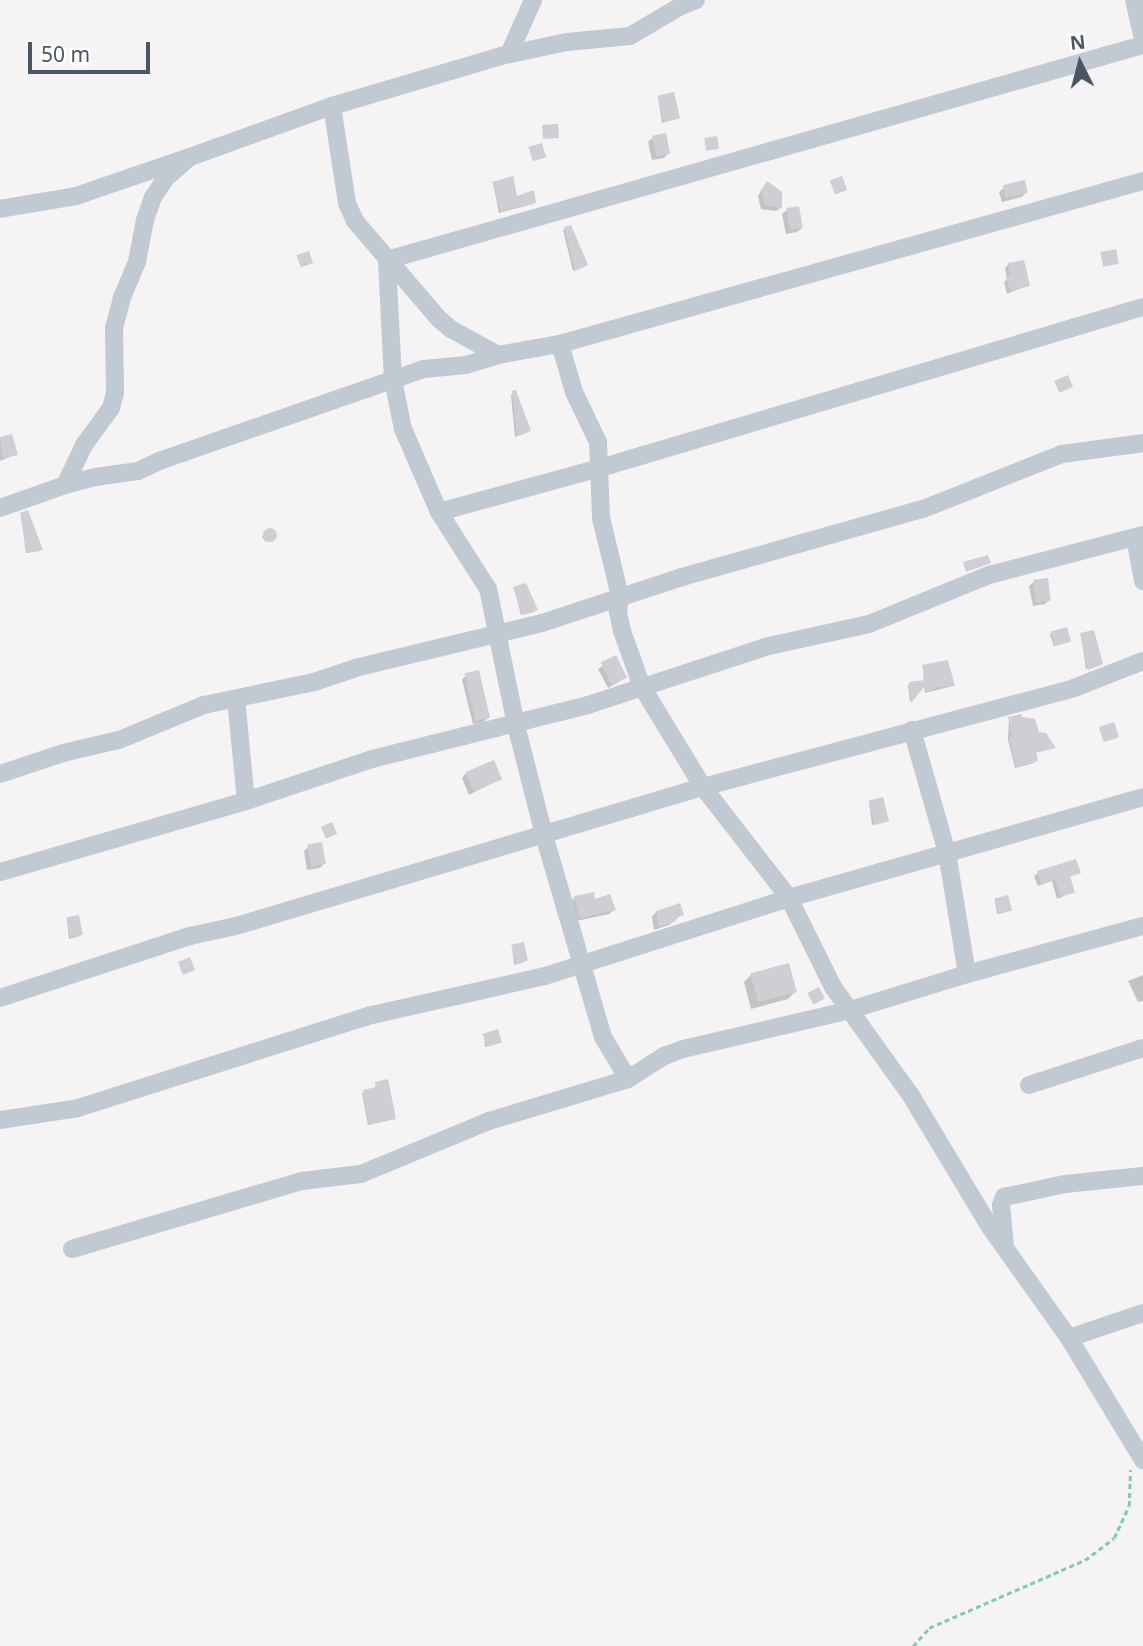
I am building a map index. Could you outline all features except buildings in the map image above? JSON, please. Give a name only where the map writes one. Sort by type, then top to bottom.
[{"type":"street","points":[[509,54],[533,0]]},
{"type":"street","points":[[0,209],[76,196],[332,106],[509,54],[567,42],[630,37],[678,7],[696,0]]},
{"type":"street","points":[[1134,0],[1143,38]]},
{"type":"street","points":[[387,260],[1143,45]]},
{"type":"street","points":[[332,106],[346,203],[355,222],[445,324],[498,355]]},
{"type":"street","points":[[65,485],[84,445],[111,408],[115,393],[116,314],[137,262],[153,197],[166,178],[190,156]]},
{"type":"street","points":[[0,508],[65,485],[95,477],[138,471],[424,369],[466,365],[498,355],[560,344],[1143,181]]},
{"type":"street","points":[[387,260],[393,380],[403,429],[439,512],[488,589],[516,725],[544,835],[603,1037],[628,1079]]},
{"type":"street","points":[[439,512],[600,468],[1143,307]]},
{"type":"street","points":[[560,344],[574,392],[598,442],[601,518],[620,596],[620,622],[642,687],[703,787],[789,898],[833,987],[910,1094],[1005,1250],[1069,1338],[1138,1454]]},
{"type":"street","points":[[0,775],[64,753],[119,740],[204,705],[314,682],[496,632],[542,623],[620,596],[923,509],[1049,458],[1143,443]]},
{"type":"street","points":[[0,872],[246,801],[372,759],[516,725],[769,646],[878,621],[989,575],[1139,536],[1143,581]]},
{"type":"street","points":[[0,998],[190,936],[236,926],[703,787],[1074,688],[1143,661]]},
{"type":"street","points":[[236,699],[246,801]]},
{"type":"street","points":[[912,730],[947,853],[967,974]]},
{"type":"street","points":[[0,1120],[78,1108],[372,1016],[545,976],[789,898],[1143,797]]},
{"type":"street","points":[[72,1249],[302,1181],[361,1174],[489,1121],[628,1079],[664,1056],[683,1049],[850,1010],[967,974],[1143,926]]},
{"type":"street","points":[[1029,1085],[1143,1048]]},
{"type":"street","points":[[1005,1250],[1001,1205],[1004,1197],[1065,1184],[1143,1176]]},
{"type":"street","points":[[1069,1338],[1143,1313]]},
{"type":"path","points":[[913,1646],[929,1628],[1084,1560],[1114,1538],[1129,1506],[1138,1454]]}]
